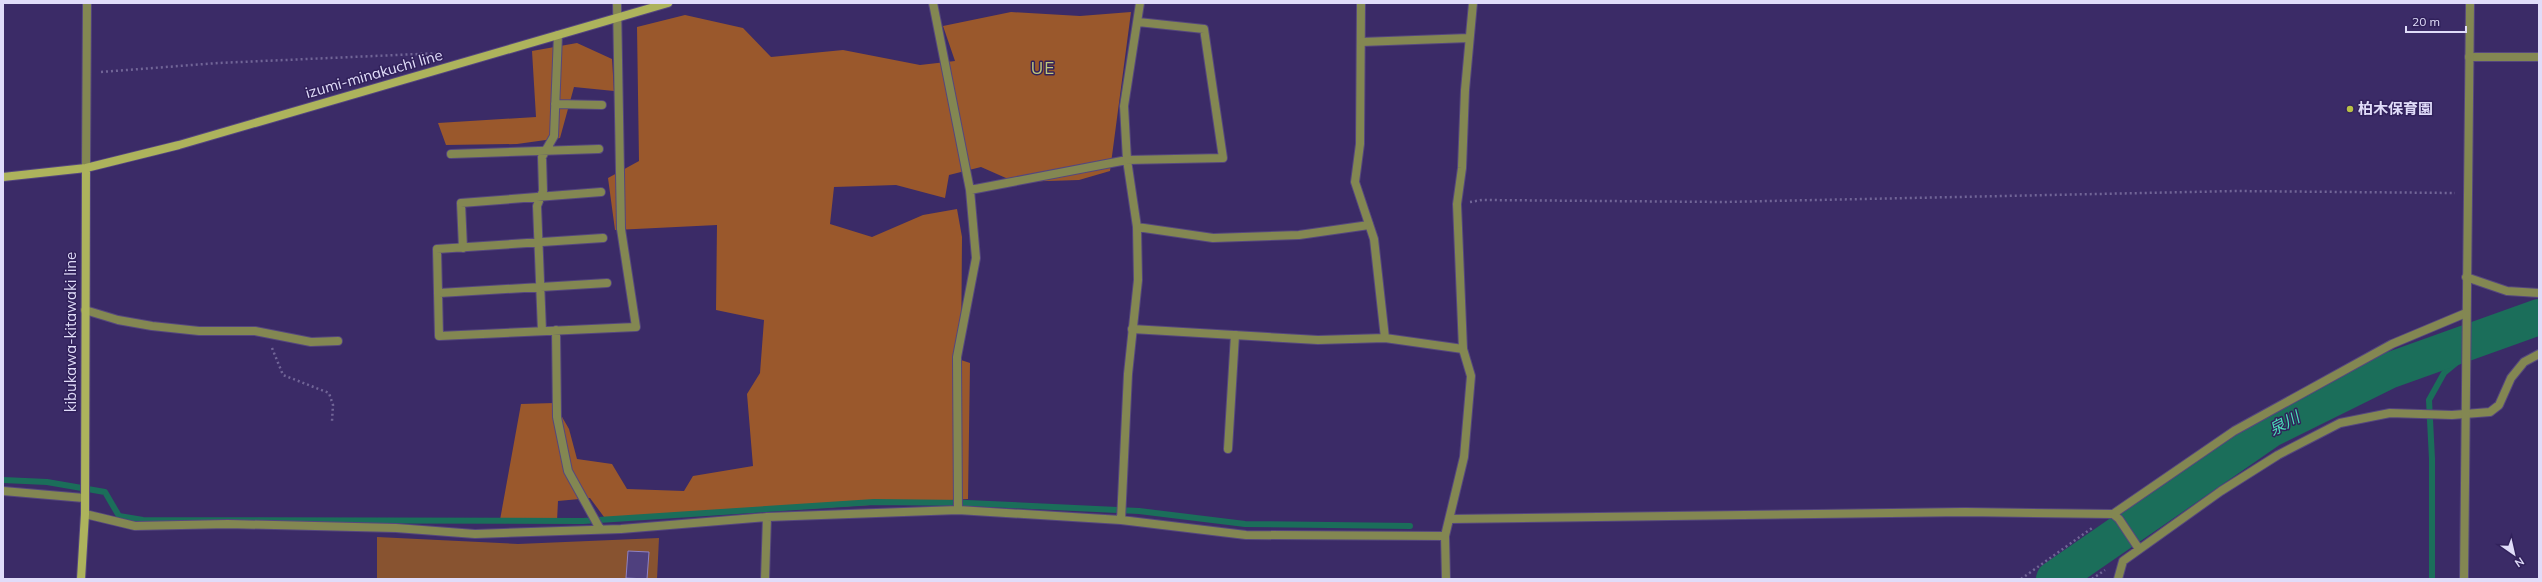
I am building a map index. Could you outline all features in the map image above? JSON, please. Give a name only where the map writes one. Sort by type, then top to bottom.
[{"type":"main road","name":"izumi-minakuchi line","points":[[86,168],[179,145],[668,3]]},
{"type":"main road","points":[[3,177],[86,168]]},
{"type":"main road","name":"kibukawa-kitawaki line","points":[[81,579],[85,514],[86,168]]},
{"type":"street","points":[[86,168],[87,3]]},
{"type":"street","points":[[603,238],[438,249],[439,336],[636,327],[621,229],[619,17],[617,3]]},
{"type":"street","points":[[933,3],[970,190],[976,258],[957,357],[958,510]]},
{"type":"street","points":[[1121,520],[1128,374],[1138,280],[1137,227],[1127,160],[1124,106],[1140,3]]},
{"type":"street","points":[[1361,3],[1360,144],[1356,182],[1370,225],[1379,276],[1385,338]]},
{"type":"street","points":[[1446,579],[1445,536],[1464,457],[1471,376],[1463,348],[1457,204],[1462,168],[1469,38],[1473,3]]},
{"type":"street","points":[[2464,579],[2470,3]]},
{"type":"street","points":[[970,190],[1127,160],[1223,158],[1204,29],[1138,22]]},
{"type":"street","points":[[542,331],[537,206],[543,191],[542,157],[554,136],[558,35]]},
{"type":"street","points":[[1361,42],[1469,38]]},
{"type":"street","points":[[2469,57],[2539,57]]},
{"type":"street","points":[[555,104],[602,105]]},
{"type":"street","points":[[451,154],[599,149]]},
{"type":"street","points":[[463,248],[461,203],[601,192]]},
{"type":"street","points":[[1137,227],[1213,238],[1298,235],[1370,225]]},
{"type":"street","points":[[2466,277],[2507,291],[2539,294]]},
{"type":"street","points":[[439,293],[607,283]]},
{"type":"street","points":[[85,310],[118,320],[152,326],[268,334],[311,342],[338,341]]},
{"type":"street","points":[[1450,518],[1965,512],[2116,516],[2234,431],[2392,344],[2466,313]]},
{"type":"street","points":[[1132,329],[1318,340],[1385,338],[1463,348]]},
{"type":"street","points":[[556,330],[557,417],[568,470],[600,529]]},
{"type":"street","points":[[1228,449],[1235,335]]},
{"type":"street","points":[[2118,579],[2123,561],[2227,487],[2278,455],[2340,423],[2390,413],[2465,415],[2490,412],[2499,404],[2512,378],[2524,362],[2539,354]]},
{"type":"street","points":[[3,491],[84,498]]},
{"type":"street","points":[[85,514],[134,526],[228,524],[396,528],[475,534],[600,529],[767,517],[958,510],[1121,520],[1246,534],[1445,536]]},
{"type":"street","points":[[2116,516],[2139,549]]},
{"type":"street","points":[[764,579],[767,517]]},
{"type":"path","points":[[86,73],[218,63],[453,52],[460,64]]},
{"type":"path","points":[[1457,204],[1482,200],[1724,202],[2236,191],[2467,194]]},
{"type":"path","points":[[268,334],[275,359],[283,375],[329,393],[332,405],[332,421]]},
{"type":"path","points":[[2021,579],[2116,516]]},
{"type":"shaded area","points":[[1011,12],[1080,16],[1131,12],[1110,171],[1079,180],[1015,182],[981,167],[949,175],[945,198],[896,185],[834,187],[830,224],[872,237],[923,215],[957,209],[962,237],[961,360],[970,363],[968,499],[607,521],[590,498],[558,501],[557,521],[500,520],[521,404],[554,403],[569,429],[577,459],[612,464],[627,489],[684,491],[693,476],[753,466],[747,394],[760,373],[764,320],[716,310],[717,225],[615,230],[608,178],[639,161],[637,27],[685,15],[743,28],[771,57],[843,50],[920,65],[955,61],[943,26]]},
{"type":"shaded area","points":[[577,43],[612,59],[614,91],[574,87],[560,138],[517,144],[446,145],[438,123],[536,117],[532,51]]},
{"type":"shaded area","points":[[377,537],[518,544],[659,538],[657,579],[377,579]]},
{"type":"building","points":[[628,551],[649,552],[647,579],[626,578]]},
{"type":"waterway","name":"泉川","points":[[2054,579],[2271,429],[2388,371],[2539,317]]},
{"type":"waterway","points":[[2432,579],[2432,459],[2429,400],[2444,373],[2495,331]]},
{"type":"waterway","points":[[3,480],[47,482],[105,492],[119,516],[143,520],[583,521],[874,502],[967,503],[1139,511],[1245,524],[1410,526]]},
{"type":"place","name":"柏木保育園","points":[[2350,109]]},
{"type":"district","name":"UE","points":[[1043,68]]}]
